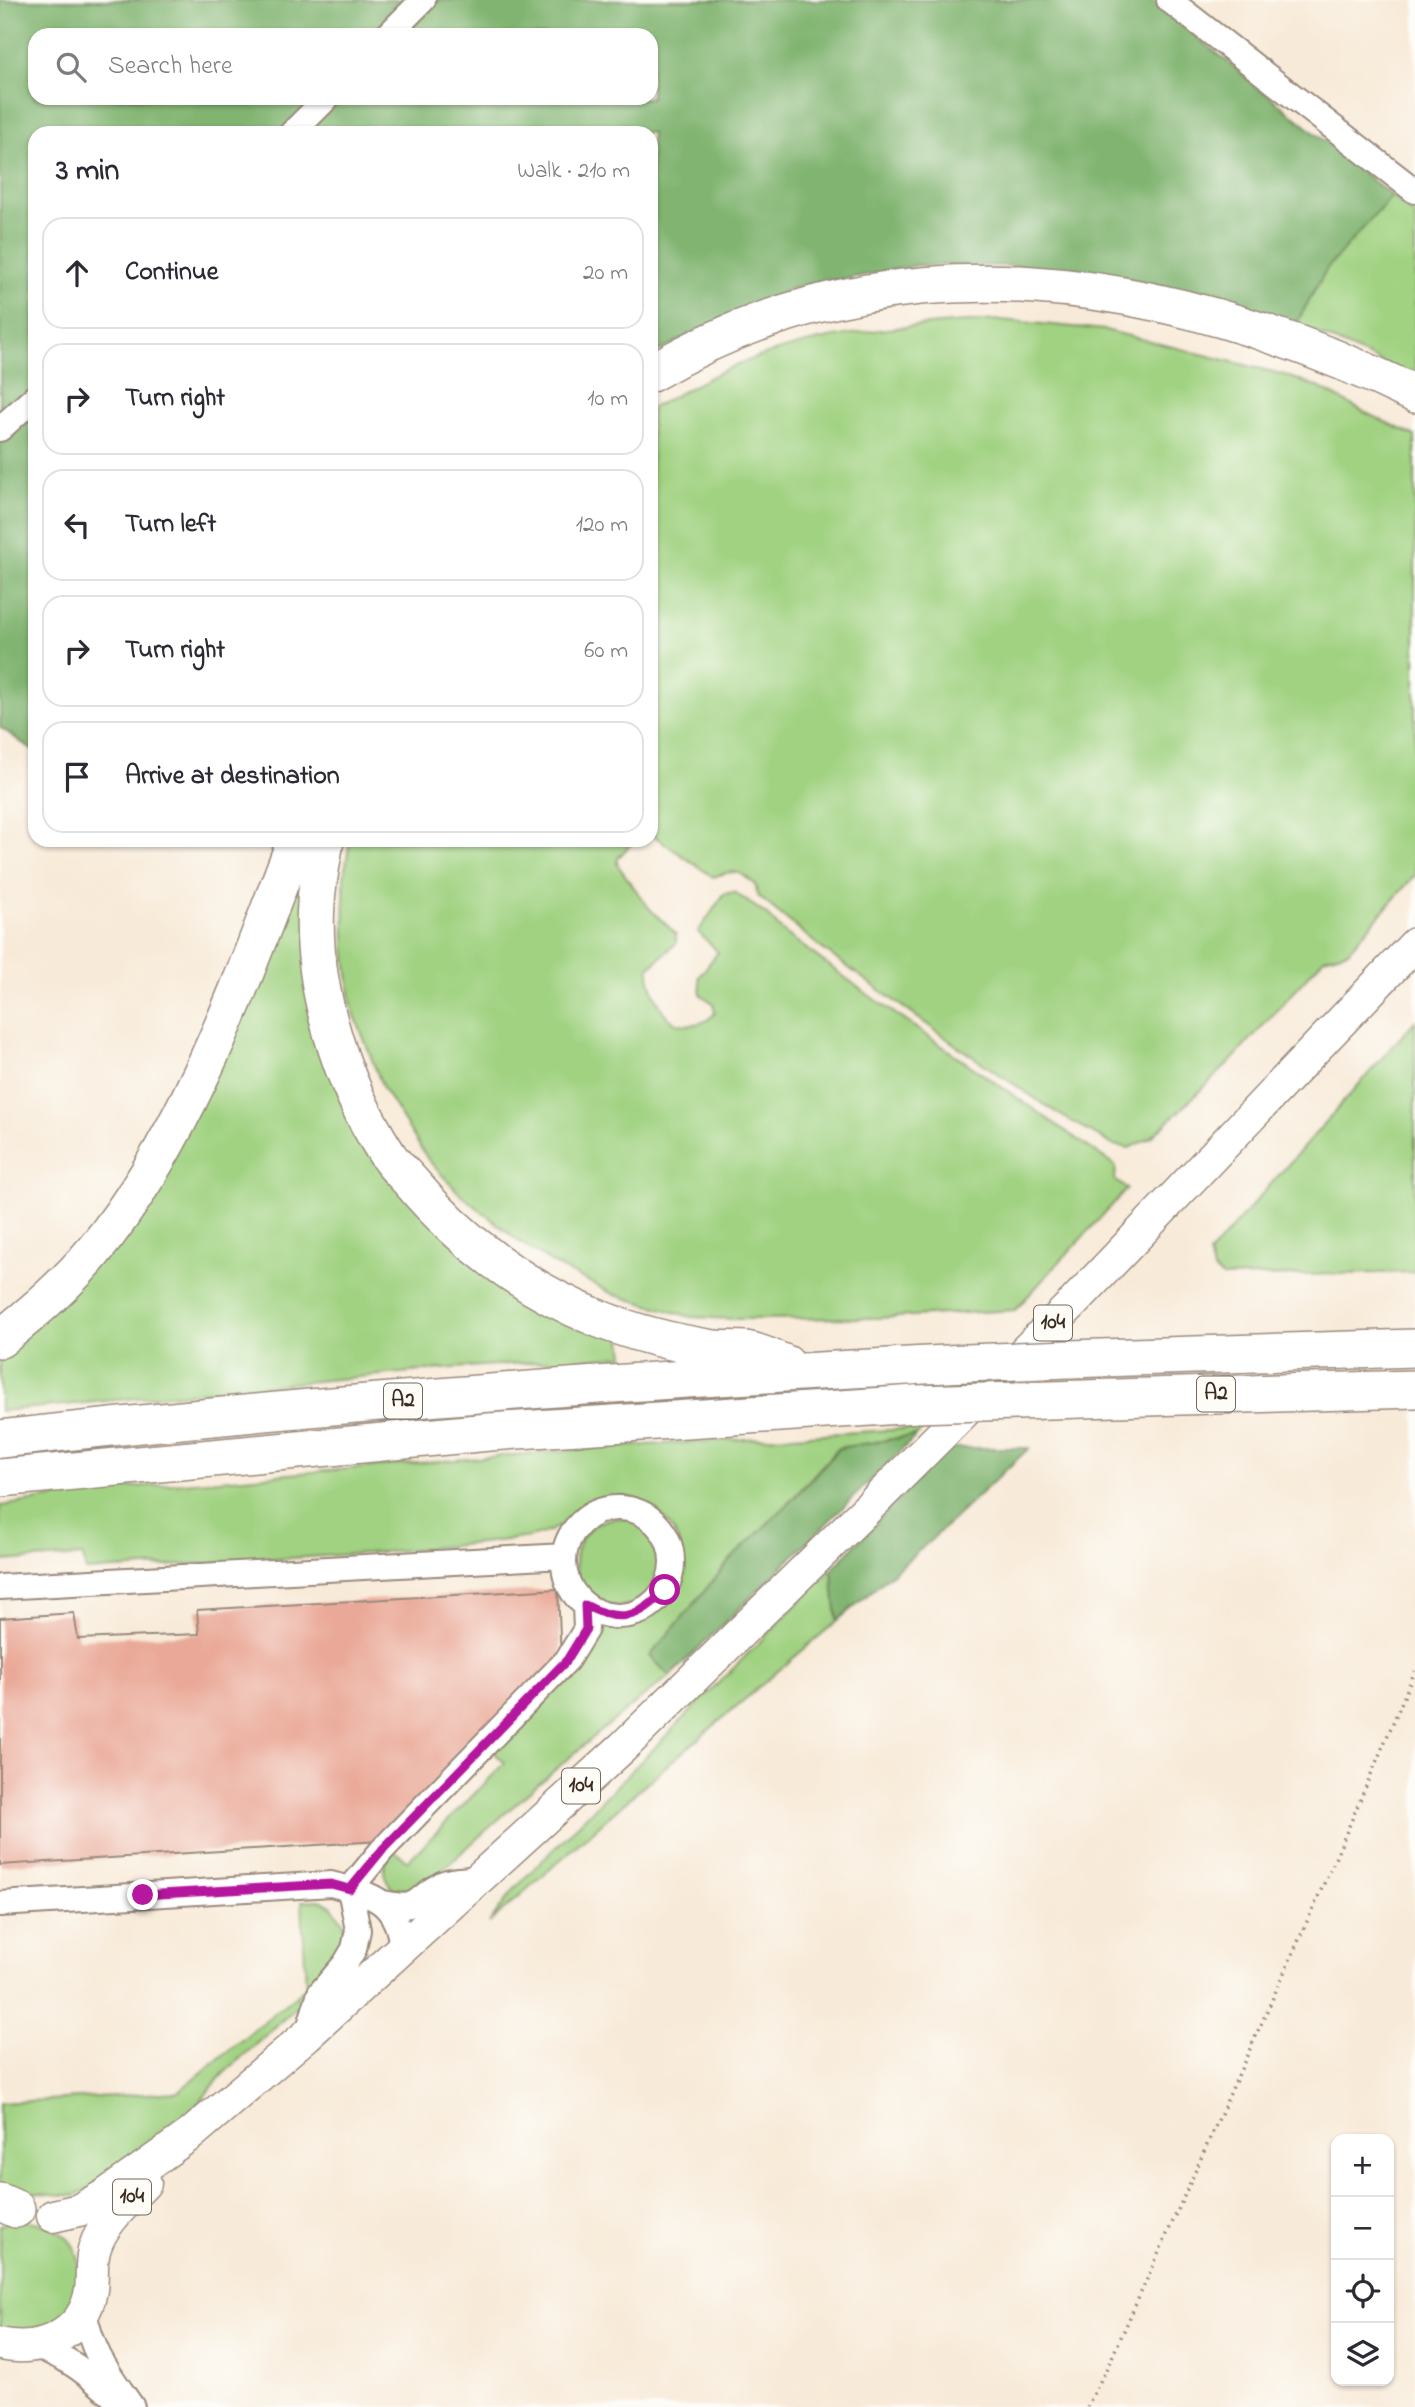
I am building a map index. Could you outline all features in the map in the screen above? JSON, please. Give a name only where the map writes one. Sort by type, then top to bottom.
[{"type":"highway","points":[[658,370],[749,324],[830,300],[914,285],[1049,284],[1131,296],[1192,310],[1274,335],[1415,394]]},
{"type":"highway","points":[[0,1339],[34,1313],[93,1252],[141,1185],[182,1114],[213,1047],[293,847]]},
{"type":"highway","points":[[324,847],[316,904],[317,958],[338,1050],[356,1098],[387,1155],[436,1213],[495,1261],[541,1292],[597,1318],[664,1340],[716,1349],[749,1351],[807,1371]]},
{"type":"highway","name":"A2","points":[[0,1439],[480,1394],[807,1371],[1415,1348]]},
{"type":"highway","name":"A2","points":[[0,1478],[489,1432],[916,1404],[1415,1389]]},
{"type":"highway","points":[[0,1498],[71,1490],[122,1466]]},
{"type":"main road","name":"104","points":[[5,2208],[35,2210],[53,2216],[79,2210],[104,2196],[191,2134],[307,2035],[623,1747],[877,1499],[1075,1301],[1415,944]]},
{"type":"main road","name":"104","points":[[84,2311],[91,2292],[94,2248],[103,2232],[120,2209],[191,2134]]},
{"type":"main road","points":[[53,2216],[72,2230],[85,2249],[92,2271]]},
{"type":"main road","points":[[0,2344],[16,2347],[36,2346],[55,2340],[71,2328],[84,2311]]},
{"type":"street","points":[[395,28],[423,0]]},
{"type":"street","points":[[1169,0],[1415,191]]},
{"type":"street","points":[[299,126],[320,105]]},
{"type":"street","points":[[0,429],[28,403]]},
{"type":"street","points":[[627,1508],[643,1514],[657,1525],[667,1539],[672,1556],[671,1573],[665,1590],[653,1604],[637,1613],[619,1617],[601,1614],[585,1605],[573,1592],[565,1575],[564,1556],[569,1540],[579,1525],[593,1514],[609,1509],[627,1508]]},
{"type":"street","points":[[0,1587],[564,1556]]},
{"type":"street","points":[[350,1889],[382,1850],[567,1660],[586,1629],[585,1605]]},
{"type":"street","points":[[0,1904],[331,1884],[368,1894],[383,1903],[403,1907],[419,1902],[441,1884],[480,1878]]},
{"type":"street","points":[[307,2035],[320,1993],[354,1949],[358,1930],[350,1889]]},
{"type":"street","points":[[383,1903],[397,1922],[402,1948]]},
{"type":"street","points":[[84,2311],[88,2336],[95,2353],[132,2407]]},
{"type":"street","points":[[36,2346],[63,2357],[81,2369],[124,2407]]},
{"type":"path","points":[[1087,2407],[1109,2364],[1323,1884],[1415,1671]]},
{"type":"green space","points":[[0,0],[1152,0],[1392,196],[1327,268],[1296,324],[1128,279],[1020,266],[919,265],[791,289],[723,318],[658,351],[658,126],[28,126],[28,747],[0,727]]},
{"type":"green space","points":[[1392,196],[1415,216],[1415,377],[1296,324],[1327,268]]},
{"type":"green space","points":[[1001,320],[1105,330],[1281,374],[1318,387],[1415,436],[1415,875],[1348,951],[1324,958],[1232,1060],[1152,1137],[1129,1148],[1113,1145],[1057,1113],[957,1046],[824,950],[757,895],[756,886],[746,877],[732,872],[713,877],[658,839],[658,404],[732,367],[798,345],[865,332]]},
{"type":"green space","points":[[349,847],[628,847],[618,858],[617,864],[649,908],[676,934],[676,943],[649,968],[655,995],[670,1019],[688,1025],[700,1023],[715,1013],[713,1003],[701,995],[699,977],[718,952],[698,932],[724,894],[734,892],[874,999],[1116,1166],[1115,1180],[1127,1189],[1015,1310],[878,1318],[731,1319],[691,1317],[615,1295],[557,1266],[521,1243],[459,1193],[429,1161],[383,1088],[351,1005],[345,946],[344,877]]},
{"type":"green space","points":[[297,866],[384,1174],[622,1338],[624,1356],[453,1368],[0,1411],[0,1350],[78,1280]]},
{"type":"green space","points":[[1415,1021],[1415,1272],[1223,1277],[1213,1270],[1209,1254]]},
{"type":"green space","points":[[924,1428],[917,1435],[838,1448],[650,1656],[670,1676],[545,1778],[425,1886],[416,1890],[392,1888],[388,1883],[384,1869],[393,1850],[408,1861],[505,1763],[491,1749],[593,1621],[611,1625],[631,1623],[647,1617],[671,1596],[682,1567],[681,1551],[670,1526],[651,1506],[626,1497],[607,1498],[586,1506],[561,1525],[545,1533],[408,1550],[86,1571],[83,1556],[0,1561],[0,1506],[100,1490],[597,1448]]},
{"type":"green space","points":[[917,1435],[670,1676],[650,1656],[732,1558],[793,1499],[839,1448]]},
{"type":"green space","points":[[948,1448],[1029,1448],[931,1540],[837,1621],[832,1569]]},
{"type":"green space","points":[[619,1518],[636,1522],[650,1531],[659,1545],[663,1562],[659,1579],[650,1593],[636,1602],[619,1606],[602,1602],[588,1593],[579,1579],[575,1562],[579,1545],[588,1531],[602,1522]]},
{"type":"green space","points":[[832,1569],[837,1621],[665,1767],[489,1923],[515,1888]]},
{"type":"green space","points":[[320,1900],[331,1906],[343,1922],[346,1937],[343,1953],[313,1992],[223,2074],[195,2107],[152,2148],[76,2196],[0,2190],[0,2103],[178,2092],[306,1987],[302,1901]]},
{"type":"green space","points":[[15,2220],[36,2222],[56,2230],[65,2236],[77,2253],[79,2269],[75,2304],[44,2332],[0,2332],[0,2225]]},
{"type":"building","points":[[558,1589],[561,1660],[379,1841],[0,1865],[0,1618],[74,1613],[78,1639],[199,1634],[197,1610]]},
{"type":"route","points":[[143,1895],[331,1884],[350,1889],[382,1850],[567,1660],[586,1629],[585,1605],[601,1614],[619,1617],[637,1613],[653,1604],[665,1590]]}]
